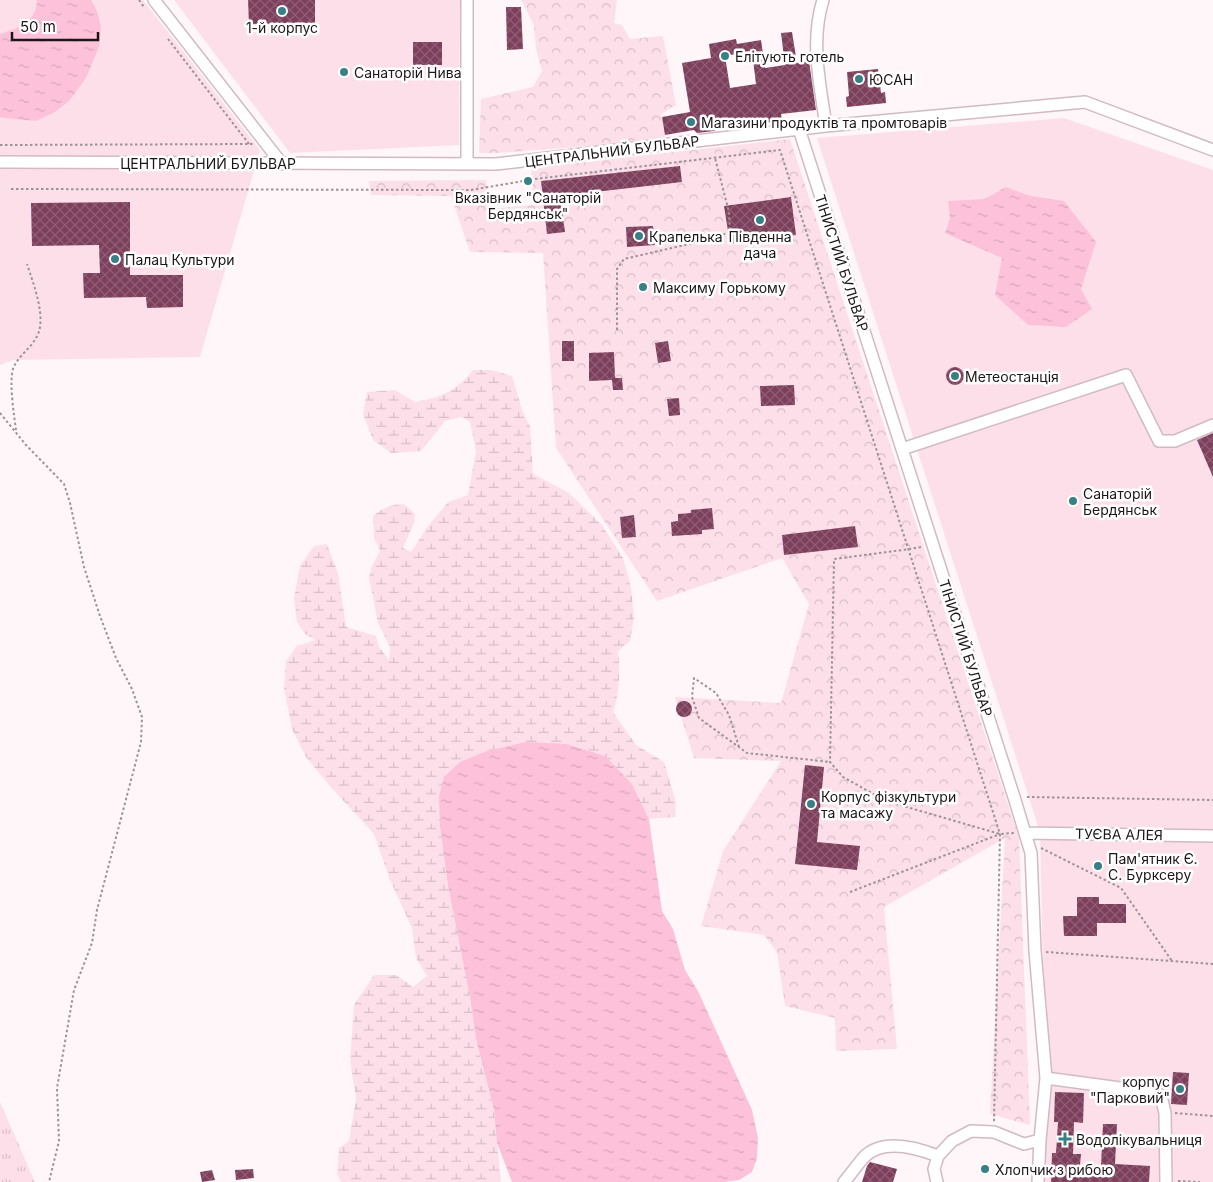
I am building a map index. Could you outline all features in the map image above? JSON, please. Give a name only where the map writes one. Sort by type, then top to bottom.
[{"type":"street","points":[[467,0],[467,164]]},
{"type":"street","points":[[823,0],[818,15],[816,50],[826,126]]},
{"type":"street","points":[[149,4],[282,164]]},
{"type":"street","name":"ЦЕНТРАЛЬНИЙ БУЛЬВАР","points":[[6,162],[496,164],[826,126],[1085,102],[1213,150]]},
{"type":"street","name":"ТІНИСТИЙ БУЛЬВАР","points":[[799,130],[1031,853],[1035,951],[1046,1078],[1038,1182]]},
{"type":"street","points":[[902,449],[1126,375],[1159,440],[1175,440],[1213,426]]},
{"type":"street","name":"ТУЄВА АЛЕЯ","points":[[1027,837],[1213,836]]},
{"type":"street","points":[[1046,1078],[1157,1093],[1162,1096],[1165,1112],[1166,1181]]},
{"type":"street","points":[[938,1182],[934,1169],[938,1156],[952,1141],[972,1131],[994,1132],[1024,1144],[1040,1140]]},
{"type":"street","points":[[844,1182],[865,1156],[879,1147],[920,1148],[938,1156]]},
{"type":"path","points":[[139,0],[149,4]]},
{"type":"path","points":[[0,145],[249,144],[168,38]]},
{"type":"path","points":[[11,189],[471,190],[535,179],[780,150],[1000,834],[994,1132]]},
{"type":"path","points":[[617,330],[617,269],[624,259],[711,239],[730,232],[729,212],[714,158]]},
{"type":"path","points":[[16,432],[12,388],[13,368],[40,331],[40,310],[27,264]]},
{"type":"path","points":[[0,413],[64,484],[84,567],[100,616],[116,658],[132,689],[142,717],[140,742],[97,910],[92,943],[74,990],[57,1088],[59,1141],[49,1182]]},
{"type":"path","points":[[933,544],[910,550],[834,559],[830,762],[842,777],[886,801],[1000,834]]},
{"type":"path","points":[[739,747],[729,716],[716,693],[694,678],[692,697],[699,718],[747,753],[830,762]]},
{"type":"path","points":[[1014,797],[1213,800]]},
{"type":"path","points":[[850,892],[1000,834]]},
{"type":"path","points":[[1027,837],[1122,888],[1172,961]]},
{"type":"path","points":[[1035,951],[1213,964]]},
{"type":"path","points":[[1165,1112],[1213,1116]]},
{"type":"path","points":[[1166,1181],[1200,1182]]},
{"type":"green space","points":[[0,0],[143,0],[260,150],[200,357],[13,360],[0,365]]},
{"type":"green space","name":"Санаторій Нива","points":[[174,0],[460,0],[459,145],[290,153]]},
{"type":"green space","points":[[521,0],[617,0],[614,23],[622,25],[630,39],[663,36],[676,105],[661,114],[666,140],[479,153],[481,99],[533,87],[542,71],[536,49],[534,25]]},
{"type":"green space","name":"Санаторій Бердянськ","points":[[1064,118],[1213,170],[1213,1182],[1042,1182],[1045,1067],[1040,832],[817,138]]},
{"type":"green space","points":[[790,139],[1019,838],[1030,1125],[990,1114],[1005,838],[884,907],[897,1049],[836,1051],[835,1018],[785,1006],[777,952],[764,935],[701,926],[723,851],[781,761],[694,758],[675,697],[781,703],[809,604],[782,558],[657,601],[556,448],[543,253],[470,252],[451,196],[371,195],[369,181],[486,180],[489,209],[534,205],[531,168]]},
{"type":"green space","points":[[473,370],[492,370],[512,376],[522,410],[530,426],[533,474],[569,493],[602,525],[623,558],[631,587],[634,617],[630,641],[618,651],[619,682],[613,712],[636,745],[664,762],[676,802],[675,817],[649,819],[632,784],[440,827],[448,886],[476,1039],[494,1110],[501,1182],[341,1182],[337,1174],[339,1148],[349,1141],[356,1098],[350,1061],[354,1005],[374,975],[396,975],[413,987],[427,976],[416,958],[412,928],[390,880],[374,834],[306,757],[292,729],[284,688],[286,661],[297,646],[315,640],[304,633],[297,622],[294,598],[300,566],[314,546],[327,544],[338,573],[346,627],[376,636],[379,647],[389,660],[390,647],[378,623],[369,578],[371,568],[380,551],[374,538],[373,516],[393,505],[401,504],[409,508],[415,514],[414,523],[403,548],[411,552],[428,526],[448,502],[468,495],[476,451],[470,422],[461,417],[445,421],[421,451],[391,453],[373,440],[363,414],[367,392],[395,390],[415,402],[425,400],[448,392],[460,384]]},
{"type":"green space","points":[[0,1102],[35,1182],[0,1182]]},
{"type":"water","points":[[37,0],[91,0],[97,11],[101,27],[99,47],[86,78],[69,101],[55,112],[36,121],[0,117],[0,34],[19,27],[30,19],[36,8]]},
{"type":"water","points":[[1006,187],[1030,196],[1064,201],[1096,242],[1081,289],[1092,309],[1066,327],[1028,325],[995,295],[1002,258],[945,233],[950,218],[948,201],[985,199]]},
{"type":"water","points":[[526,742],[566,744],[605,756],[632,784],[649,819],[662,911],[673,929],[685,970],[698,991],[752,1110],[758,1138],[757,1158],[752,1172],[739,1180],[725,1182],[512,1182],[497,1143],[494,1110],[476,1039],[448,886],[440,827],[439,796],[444,777],[460,762],[487,751]]},
{"type":"building","name":"1-й корпус","points":[[248,0],[315,0],[315,23],[249,24]]},
{"type":"building","points":[[506,7],[521,7],[523,49],[507,50]]},
{"type":"building","points":[[792,32],[797,63],[809,61],[816,110],[781,114],[782,120],[728,130],[727,122],[714,131],[697,133],[694,130],[665,135],[662,117],[690,112],[682,63],[711,58],[709,44],[736,39],[737,44],[761,40],[765,68],[785,65],[781,33]],"holes":[[[752,51],[756,84],[730,88],[725,56]]]},
{"type":"building","points":[[413,42],[442,42],[442,65],[413,65]]},
{"type":"building","points":[[878,69],[881,93],[885,92],[886,103],[847,107],[846,97],[849,96],[847,72]]},
{"type":"building","points":[[680,166],[682,182],[560,196],[565,232],[547,234],[541,181]]},
{"type":"building","name":"Південна дача","points":[[791,197],[796,235],[730,244],[724,206]]},
{"type":"building","name":"Палац Культури","points":[[130,202],[130,275],[183,275],[183,307],[147,308],[146,297],[84,298],[83,273],[100,273],[99,245],[32,246],[31,203]]},
{"type":"building","points":[[653,226],[655,245],[627,247],[626,227]]},
{"type":"building","points":[[562,341],[574,341],[574,361],[562,361]]},
{"type":"building","points":[[668,341],[671,361],[658,363],[655,343]]},
{"type":"building","points":[[614,352],[615,378],[622,378],[623,390],[613,390],[612,380],[589,381],[589,353]]},
{"type":"building","name":"Метеостанція","points":[[955,367],[961,370],[964,376],[961,382],[955,385],[949,382],[946,376],[949,370]]},
{"type":"building","points":[[794,385],[795,405],[761,406],[760,386]]},
{"type":"building","points":[[679,398],[680,415],[669,416],[667,399]]},
{"type":"building","points":[[1213,433],[1213,477],[1197,440]]},
{"type":"building","points":[[712,508],[714,529],[702,530],[702,534],[672,536],[671,522],[678,521],[678,514],[691,513],[691,510]]},
{"type":"building","points":[[634,515],[636,537],[622,538],[620,517]]},
{"type":"building","points":[[855,526],[858,547],[784,555],[782,535]]},
{"type":"building","points":[[684,701],[692,709],[684,717],[676,709]]},
{"type":"building","name":"Корпус фізкультури та масажу","points":[[805,765],[824,767],[817,842],[860,846],[857,870],[795,864]]},
{"type":"building","points":[[1077,897],[1099,897],[1099,904],[1126,904],[1126,923],[1097,923],[1097,936],[1064,936],[1063,916],[1077,916]]},
{"type":"building","name":"корпус \"Парковий\"","points":[[1173,1072],[1189,1073],[1187,1105],[1171,1104]]},
{"type":"building","name":"Водолікувальниця","points":[[1055,1092],[1084,1093],[1083,1123],[1074,1122],[1073,1154],[1081,1154],[1080,1165],[1101,1166],[1103,1124],[1117,1124],[1115,1164],[1150,1166],[1149,1182],[1051,1182],[1052,1153],[1056,1153],[1058,1122],[1054,1122]]},
{"type":"building","points":[[870,1162],[897,1169],[893,1182],[862,1182]]},
{"type":"building","points":[[253,1169],[254,1178],[236,1180],[235,1170]]},
{"type":"building","points":[[212,1170],[215,1180],[202,1182],[200,1172]]},
{"type":"place","name":"1-й корпус","points":[[282,11]]},
{"type":"place","name":"Елітують готель","points":[[725,56]]},
{"type":"place","name":"Санаторій Нива","points":[[344,72]]},
{"type":"place","name":"ЮСАН","points":[[859,79]]},
{"type":"place","name":"Магазини продуктів та промтоварів","points":[[691,122]]},
{"type":"place","name":"Вказівник \"Санаторій Бердянськ\"","points":[[528,181]]},
{"type":"place","name":"Південна дача","points":[[760,220]]},
{"type":"place","name":"Крапелька","points":[[639,236]]},
{"type":"place","name":"Палац Культури","points":[[115,259]]},
{"type":"place","name":"Максиму Горькому","points":[[643,287]]},
{"type":"place","name":"Метеостанція","points":[[955,376]]},
{"type":"place","name":"Санаторій Бердянськ","points":[[1073,501]]},
{"type":"place","name":"Корпус фізкультури та масажу","points":[[811,804]]},
{"type":"place","name":"Пам'ятник Є. С. Бурксеру","points":[[1098,866]]},
{"type":"place","name":"корпус \"Парковий\"","points":[[1180,1089]]},
{"type":"place","name":"Водолікувальниця","points":[[1065,1139]]},
{"type":"place","name":"Хлопчик з рибою","points":[[985,1169]]}]
